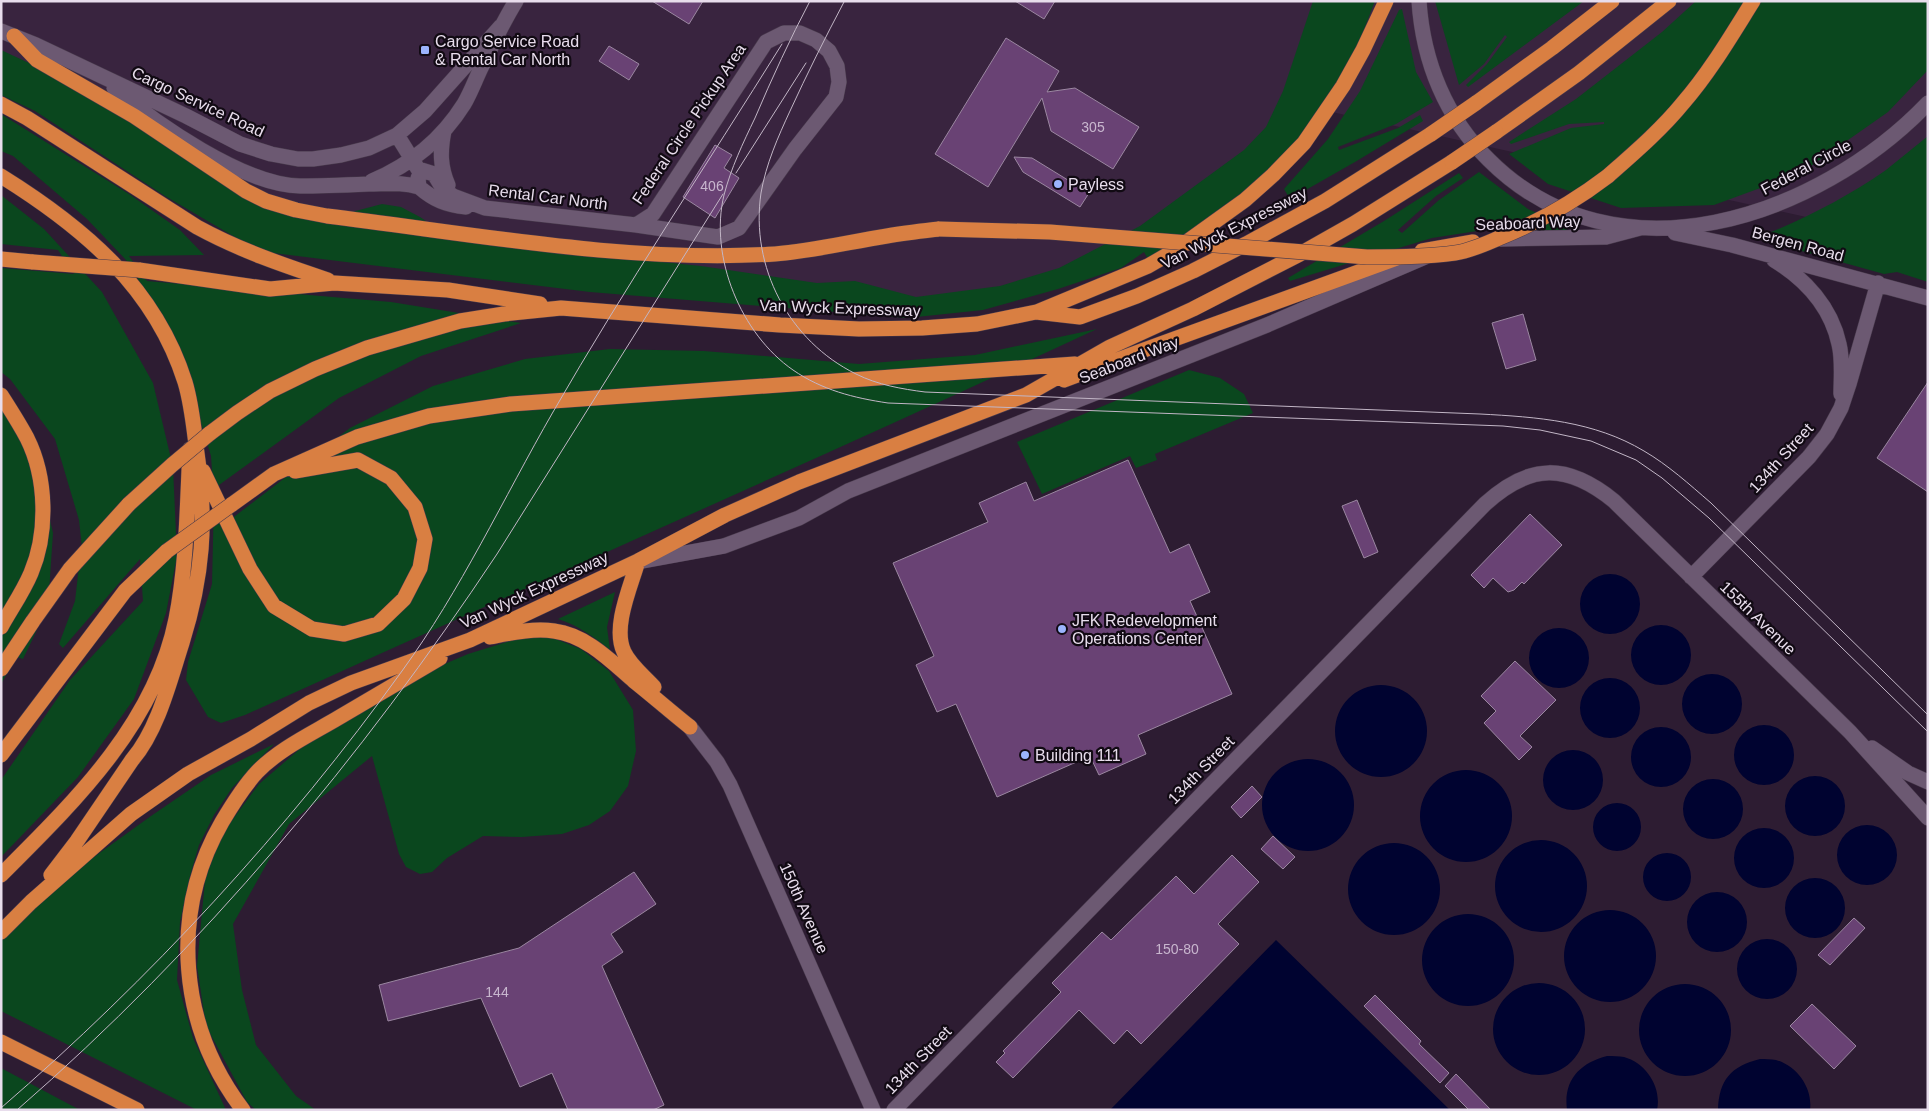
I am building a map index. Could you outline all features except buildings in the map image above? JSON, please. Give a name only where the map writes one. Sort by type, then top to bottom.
[{"type":"highway","points":[[1036,312],[1148,266],[1181,246],[1245,200],[1282,166],[1304,143],[1319,123],[1363,50],[1386,1]]},
{"type":"highway","name":"Van Wyck Expressway","points":[[1,669],[70,569],[129,504],[172,465],[237,413],[270,391],[315,369],[367,348],[460,321],[562,308],[780,325],[868,329],[977,324],[1036,312],[1080,317],[1137,296],[1193,271],[1325,201],[1431,134],[1476,103],[1552,48],[1612,1]]},
{"type":"highway","name":"Van Wyck Expressway","points":[[30,902],[131,814],[188,774],[251,739],[309,703],[351,683],[470,640],[638,561],[725,515],[799,482],[1026,395],[1079,363],[1193,309],[1307,250],[1373,212],[1496,132],[1579,73],[1669,1]]},
{"type":"highway","points":[[8,33],[37,60],[134,116],[221,175],[266,200],[327,216],[524,242],[614,251],[702,256],[775,254],[835,247],[887,236],[939,229],[1050,232],[1358,256],[1414,256],[1457,253],[1496,240],[1522,229],[1568,204],[1608,176],[1682,105],[1753,1]]},
{"type":"highway","points":[[1,104],[27,118],[219,239],[265,259],[334,283]]},
{"type":"highway","points":[[1,176],[52,209],[77,228],[100,249],[139,291],[158,318],[185,383],[198,461],[203,507],[203,538],[199,572],[186,631],[160,708],[141,749],[77,841],[30,902],[1,932]]},
{"type":"highway","points":[[1026,395],[1378,264],[1417,252],[1473,242]]},
{"type":"highway","points":[[1,259],[138,270],[270,289],[334,283],[448,290],[562,308]]},
{"type":"highway","points":[[1,755],[125,591],[167,551],[274,474],[357,438],[429,416],[511,404],[1079,363]]},
{"type":"highway","points":[[1,395],[28,440],[35,462],[44,506],[39,547],[31,573],[1,627]]},
{"type":"highway","points":[[1,875],[90,783],[138,718],[164,662],[176,620],[182,580],[191,415]]},
{"type":"highway","points":[[198,461],[250,569],[274,606],[312,629],[344,634],[378,624],[404,598],[420,568],[424,539],[415,506],[391,478],[358,460],[274,474]]},
{"type":"highway","points":[[638,561],[620,623],[623,650],[627,658],[690,727]]},
{"type":"highway","points":[[243,1110],[222,1080],[205,1045],[194,1009],[188,968],[190,908],[207,851],[235,800],[258,771],[294,744],[470,640],[532,630],[555,631],[577,638],[600,652],[690,727]]},
{"type":"highway","points":[[1,1042],[137,1110]]},
{"type":"street","name":"Cargo Service Road","points":[[101,77],[133,104],[204,152],[264,180],[278,184],[299,186],[363,184],[415,164],[444,131],[465,102],[501,26],[516,1]]},
{"type":"street","name":"Federal Circle","points":[[1419,1],[1425,45],[1439,90],[1453,116],[1481,152],[1513,182],[1553,206],[1595,221],[1657,229],[1700,225],[1730,220],[1787,200],[1828,179],[1858,160],[1902,127],[1928,103]]},
{"type":"street","name":"Cargo Service Road","points":[[8,33],[256,150],[298,159],[313,159],[370,148],[397,135],[425,112],[501,26]]},
{"type":"street","name":"Federal Circle Pickup Area","points":[[784,32],[800,33],[816,40],[829,51],[836,66],[839,82],[836,97],[795,148],[739,228],[718,237],[636,225],[653,214],[766,42],[784,32]]},
{"type":"street","points":[[444,131],[440,150],[441,166],[453,196]]},
{"type":"street","name":"Rental Car North","points":[[397,135],[415,164],[434,174],[443,189],[453,196],[485,208],[636,225]]},
{"type":"street","points":[[415,164],[419,187]]},
{"type":"street","points":[[363,184],[398,183],[419,187],[438,202],[485,208]]},
{"type":"street","name":"Seaboard Way","points":[[638,561],[724,546],[799,518],[848,491],[1267,325],[1400,267],[1473,242],[1518,237],[1606,237],[1640,228]]},
{"type":"street","name":"Bergen Road","points":[[1657,229],[1763,253],[1928,298]]},
{"type":"street","points":[[1763,253],[1791,270],[1806,284],[1820,302],[1832,323],[1840,354],[1840,408]]},
{"type":"street","name":"134th Street","points":[[1691,577],[1817,448],[1840,408],[1878,284]]},
{"type":"street","name":"134th Street","points":[[894,1110],[1485,504],[1514,482],[1545,473]]},
{"type":"street","name":"155th Avenue","points":[[1545,473],[1566,475],[1594,486],[1614,501],[1850,732],[1928,818]]},
{"type":"street","name":"150th Avenue","points":[[690,727],[717,762],[730,785],[873,1110]]},
{"type":"street","points":[[1850,732],[1902,769],[1928,782]]},
{"type":"shaded area","points":[[1,1],[1928,1],[1928,244],[1287,102],[1245,154],[1141,231],[1061,272],[1000,290],[913,300],[335,231],[1,65]]},
{"type":"green space","points":[[1313,1],[1375,1],[1354,54],[1324,108],[1291,150],[1242,195],[1148,259],[1144,252],[1121,268],[1058,289],[983,310],[907,318],[590,292],[273,253],[240,240],[165,196],[35,111],[1,95],[1,50],[70,82],[262,202],[344,214],[382,204],[401,207],[444,233],[585,254],[701,266],[817,283],[855,281],[916,297],[1000,286],[1059,268],[1140,226],[1244,150],[1266,127],[1283,91]]},
{"type":"green space","points":[[1435,1],[1584,1],[1468,87],[1466,85],[1487,64],[1507,37],[1505,35],[1484,64],[1459,85]]},
{"type":"green space","points":[[1696,1],[1928,1],[1928,70],[1888,112],[1801,173],[1714,205],[1621,208],[1548,184],[1509,154],[1571,128],[1604,124],[1604,122],[1569,124],[1511,144],[1509,142],[1576,99],[1662,32]]},
{"type":"green space","points":[[1402,9],[1416,72],[1433,102],[1396,124],[1338,147],[1339,150],[1398,128],[1420,115],[1423,121],[1290,199],[1284,189],[1328,139],[1360,91],[1399,10]]},
{"type":"green space","points":[[1,114],[129,194],[180,230],[204,255],[129,256],[147,281],[391,302],[521,323],[421,356],[339,398],[219,485],[222,526],[350,428],[433,386],[525,359],[610,349],[704,351],[859,364],[975,355],[1097,329],[245,715],[221,723],[208,717],[186,680],[188,662],[212,584],[214,498],[211,456],[175,338],[126,260],[87,219],[13,156],[1,151]]},
{"type":"green space","points":[[1928,136],[1928,282],[1897,272],[1884,274],[1762,240],[1761,236],[1810,215],[1856,189],[1886,170]]},
{"type":"green space","points":[[1479,172],[1528,209],[1567,227],[1567,231],[1490,229],[1432,238],[1290,281],[1288,278],[1384,221],[1459,173],[1463,178],[1436,196],[1398,230],[1402,233],[1439,200]]},
{"type":"green space","points":[[1,195],[44,229],[102,292],[153,383],[173,467],[177,556],[166,613],[134,699],[78,777],[1,857],[1,780],[70,680],[143,601],[140,559],[63,648],[59,644],[75,601],[79,566],[84,566],[79,520],[55,439],[10,379],[1,372],[1,268],[74,274],[58,250],[1,244]]},
{"type":"green space","points":[[1189,370],[1220,378],[1244,394],[1253,413],[1155,454],[1157,460],[1136,468],[1130,456],[1042,494],[1017,442]]},
{"type":"green space","points":[[1,407],[37,464],[53,533],[49,592],[36,632],[23,659],[17,657],[1,684]]},
{"type":"green space","points":[[615,592],[607,627],[610,650],[586,632],[558,619]]},
{"type":"green space","points":[[523,637],[553,638],[581,649],[609,671],[633,710],[636,751],[628,786],[610,811],[589,825],[562,834],[522,837],[483,836],[447,858],[432,872],[420,874],[406,867],[399,854],[372,756],[289,824],[233,924],[242,990],[256,1045],[296,1096],[316,1110],[256,1110],[247,1102],[206,1026],[197,966],[205,880],[221,835],[259,784],[315,736],[440,666],[468,654]]},
{"type":"green space","points":[[274,744],[232,788],[214,815],[199,845],[180,922],[177,980],[193,1038],[226,1110],[197,1110],[1,1011],[1,926],[30,903],[211,775]]},
{"type":"green space","points":[[1,1068],[80,1110],[1,1110]]},
{"type":"water","points":[[1610,574],[1626,579],[1631,583],[1635,588],[1640,604],[1635,620],[1631,625],[1626,629],[1610,634],[1594,629],[1589,625],[1585,620],[1580,604],[1585,588],[1589,583],[1594,579]]},
{"type":"water","points":[[1661,625],[1677,630],[1682,634],[1686,639],[1691,655],[1686,671],[1682,676],[1677,680],[1661,685],[1645,680],[1640,676],[1636,671],[1631,655],[1636,639],[1640,634],[1645,630]]},
{"type":"water","points":[[1559,628],[1575,633],[1580,637],[1584,642],[1589,658],[1584,674],[1580,679],[1575,683],[1559,688],[1543,683],[1538,679],[1534,674],[1529,658],[1534,642],[1538,637],[1543,633]]},
{"type":"water","points":[[1712,674],[1728,679],[1733,683],[1737,688],[1742,704],[1737,720],[1733,725],[1728,729],[1712,734],[1696,729],[1691,725],[1687,720],[1682,704],[1687,688],[1691,683],[1696,679]]},
{"type":"water","points":[[1610,678],[1626,683],[1631,687],[1635,692],[1640,708],[1635,724],[1631,729],[1626,733],[1610,738],[1594,733],[1589,729],[1585,724],[1580,708],[1585,692],[1589,687],[1594,683]]},
{"type":"water","points":[[1381,685],[1399,689],[1414,698],[1423,713],[1427,731],[1423,749],[1414,764],[1399,773],[1381,777],[1363,773],[1348,764],[1339,749],[1335,731],[1339,713],[1348,698],[1363,689]]},
{"type":"water","points":[[1764,725],[1780,730],[1785,734],[1789,739],[1794,755],[1789,771],[1785,776],[1780,780],[1764,785],[1748,780],[1743,776],[1739,771],[1734,755],[1739,739],[1743,734],[1748,730]]},
{"type":"water","points":[[1661,727],[1677,732],[1682,736],[1686,741],[1691,757],[1686,773],[1682,778],[1677,782],[1661,787],[1645,782],[1640,778],[1636,773],[1631,757],[1636,741],[1640,736],[1645,732]]},
{"type":"water","points":[[1573,750],[1589,755],[1594,759],[1598,764],[1603,780],[1598,796],[1594,801],[1589,805],[1573,810],[1557,805],[1552,801],[1548,796],[1543,780],[1548,764],[1552,759],[1557,755]]},
{"type":"water","points":[[1308,759],[1317,760],[1334,767],[1346,779],[1353,796],[1353,814],[1346,831],[1334,843],[1317,850],[1308,851],[1299,850],[1282,843],[1270,831],[1263,814],[1262,805],[1263,796],[1270,779],[1282,767],[1299,760]]},
{"type":"water","points":[[1466,770],[1475,771],[1492,778],[1504,790],[1511,807],[1511,825],[1504,842],[1492,854],[1475,861],[1466,862],[1457,861],[1440,854],[1428,842],[1421,825],[1420,816],[1421,807],[1428,790],[1440,778],[1457,771]]},
{"type":"water","points":[[1815,776],[1831,781],[1836,785],[1840,790],[1845,806],[1840,822],[1836,827],[1831,831],[1815,836],[1799,831],[1794,827],[1790,822],[1785,806],[1790,790],[1794,785],[1799,781]]},
{"type":"water","points":[[1713,779],[1729,784],[1734,788],[1738,793],[1743,809],[1738,825],[1734,830],[1729,834],[1713,839],[1697,834],[1692,830],[1688,825],[1683,809],[1688,793],[1692,788],[1697,784]]},
{"type":"water","points":[[1617,803],[1626,805],[1634,810],[1639,818],[1641,827],[1639,836],[1634,844],[1626,849],[1617,851],[1608,849],[1600,844],[1595,836],[1593,827],[1595,818],[1600,810],[1608,805]]},
{"type":"water","points":[[1867,825],[1883,830],[1888,834],[1892,839],[1897,855],[1892,871],[1888,876],[1883,880],[1867,885],[1851,880],[1846,876],[1842,871],[1837,855],[1842,839],[1846,834],[1851,830]]},
{"type":"water","points":[[1764,828],[1780,833],[1785,837],[1789,842],[1794,858],[1789,874],[1785,879],[1780,883],[1764,888],[1748,883],[1743,879],[1739,874],[1734,858],[1739,842],[1743,837],[1748,833]]},
{"type":"water","points":[[1541,840],[1550,841],[1567,848],[1579,860],[1586,877],[1586,895],[1579,912],[1567,924],[1550,931],[1541,932],[1532,931],[1515,924],[1503,912],[1496,895],[1495,886],[1496,877],[1503,860],[1515,848],[1532,841]]},
{"type":"water","points":[[1394,843],[1403,844],[1420,851],[1432,863],[1439,880],[1439,898],[1432,915],[1420,927],[1403,934],[1394,935],[1385,934],[1368,927],[1356,915],[1349,898],[1348,889],[1349,880],[1356,863],[1368,851],[1385,844]]},
{"type":"water","points":[[1667,853],[1676,855],[1684,860],[1689,868],[1691,877],[1689,886],[1684,894],[1676,899],[1667,901],[1658,899],[1650,894],[1645,886],[1643,877],[1645,868],[1650,860],[1658,855]]},
{"type":"water","points":[[1815,878],[1831,883],[1836,887],[1840,892],[1845,908],[1840,924],[1836,929],[1831,933],[1815,938],[1799,933],[1794,929],[1790,924],[1785,908],[1790,892],[1794,887],[1799,883]]},
{"type":"water","points":[[1717,892],[1733,897],[1738,901],[1742,906],[1747,922],[1742,938],[1738,943],[1733,947],[1717,952],[1701,947],[1696,943],[1692,938],[1687,922],[1692,906],[1696,901],[1701,897]]},
{"type":"water","points":[[1610,910],[1619,911],[1636,918],[1648,930],[1655,947],[1655,965],[1648,982],[1636,994],[1619,1001],[1610,1002],[1601,1001],[1584,994],[1572,982],[1565,965],[1564,956],[1565,947],[1572,930],[1584,918],[1601,911]]},
{"type":"water","points":[[1468,914],[1477,915],[1494,922],[1506,934],[1513,951],[1513,969],[1506,986],[1494,998],[1477,1005],[1468,1006],[1459,1005],[1442,998],[1430,986],[1423,969],[1422,960],[1423,951],[1430,934],[1442,922],[1459,915]]},
{"type":"water","points":[[1767,939],[1783,944],[1788,948],[1792,953],[1797,969],[1792,985],[1788,990],[1783,994],[1767,999],[1751,994],[1746,990],[1742,985],[1737,969],[1742,953],[1746,948],[1751,944]]},
{"type":"water","points":[[1276,940],[1450,1110],[1110,1110]]},
{"type":"water","points":[[1539,983],[1548,984],[1565,991],[1577,1003],[1584,1020],[1584,1038],[1577,1055],[1565,1067],[1548,1074],[1539,1075],[1530,1074],[1513,1067],[1501,1055],[1494,1038],[1493,1029],[1494,1020],[1501,1003],[1513,991],[1530,984]]},
{"type":"water","points":[[1685,984],[1694,985],[1711,992],[1723,1004],[1730,1021],[1730,1039],[1723,1056],[1711,1068],[1694,1075],[1685,1076],[1676,1075],[1659,1068],[1647,1056],[1640,1039],[1639,1030],[1640,1021],[1647,1004],[1659,992],[1676,985]]},
{"type":"water","points":[[1607,1056],[1624,1057],[1632,1060],[1645,1070],[1655,1085],[1658,1101],[1657,1110],[1567,1110],[1566,1099],[1568,1090],[1575,1074],[1589,1063]]},
{"type":"water","points":[[1760,1059],[1776,1060],[1784,1063],[1797,1073],[1809,1094],[1810,1110],[1718,1110],[1721,1090],[1728,1076],[1741,1066]]},
{"type":"tram line","points":[[810,1],[781,59],[730,175],[724,195],[721,219],[721,243],[733,292],[744,315],[758,336],[774,355],[793,370],[827,388],[863,399],[888,403],[1503,426],[1540,430],[1591,441],[1636,460],[1662,478],[1709,518],[1928,732]]},
{"type":"tram line","points":[[844,2],[803,83],[773,151],[761,193],[759,221],[762,248],[769,274],[779,299],[794,322],[811,342],[832,360],[856,374],[881,384],[925,392],[1501,415],[1565,422],[1605,433],[1653,456],[1711,503],[1928,715]]},
{"type":"tram line","points":[[1,1108],[110,1008],[214,901],[312,789],[402,671],[463,576],[553,412],[608,319],[782,44]]},
{"type":"tram line","points":[[736,173],[806,63]]},
{"type":"tram line","points":[[17,1110],[151,984],[215,917],[276,848],[391,705],[497,554],[723,194]]},
{"type":"place","name":"Cargo Service Road & Rental Car North","points":[[425,50]]},
{"type":"place","name":"Payless","points":[[1058,184]]},
{"type":"place","name":"JFK Redevelopment Operations Center","points":[[1062,629]]},
{"type":"place","name":"Building 111","points":[[1025,755]]}]
